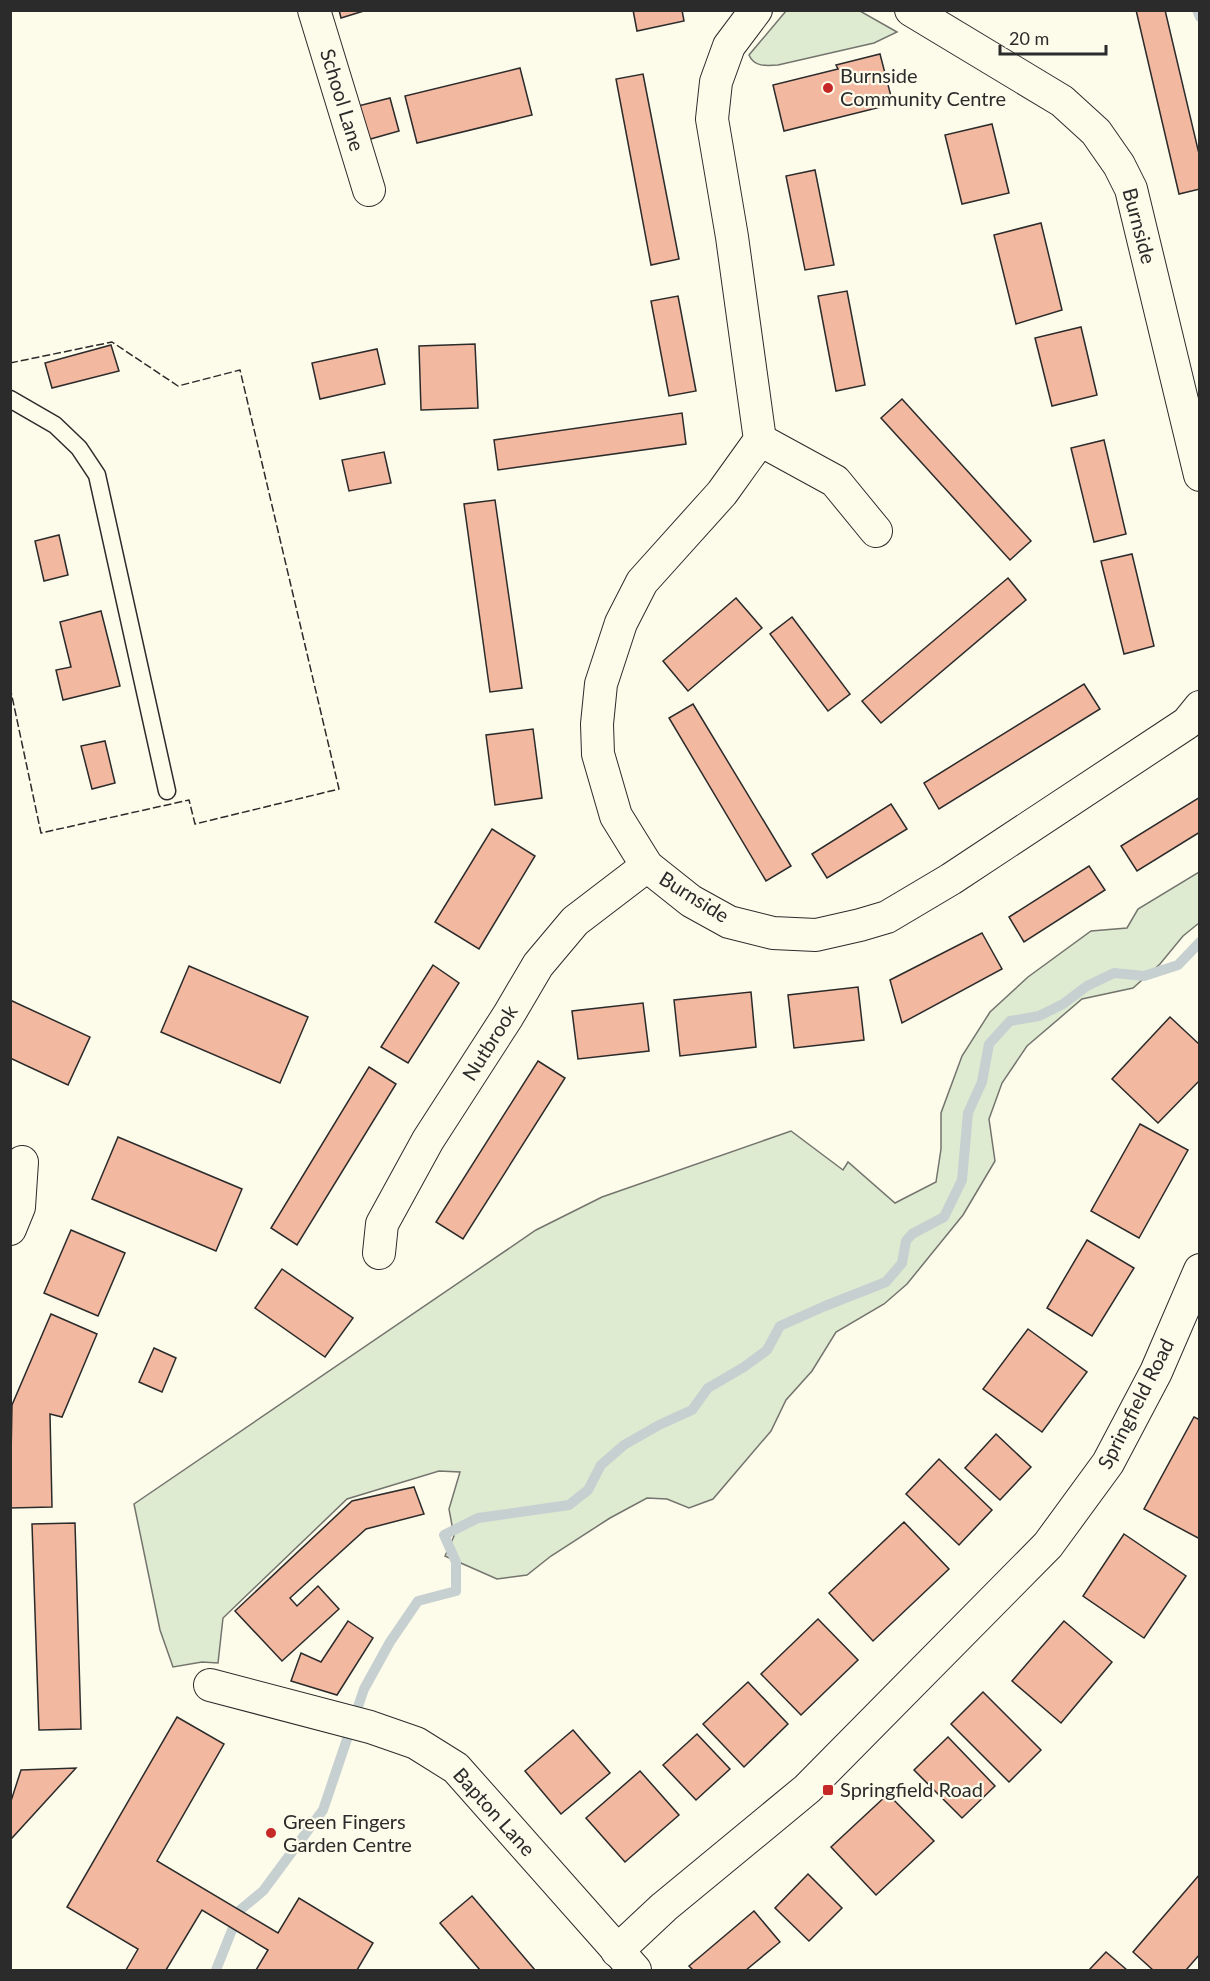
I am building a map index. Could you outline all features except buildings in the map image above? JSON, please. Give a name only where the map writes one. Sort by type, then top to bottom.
[{"type":"street","name":"School Lane","points":[[314,10],[369,190]]},
{"type":"street","points":[[756,10],[729,46],[716,82],[712,119],[732,237],[760,440],[835,481],[876,531]]},
{"type":"street","name":"Burnside","points":[[911,10],[1062,102],[1096,132],[1119,165],[1131,189],[1200,475]]},
{"type":"street","name":"Burnside","points":[[760,440],[722,493],[642,582],[621,623],[601,684],[597,724],[598,754],[616,816],[646,866],[691,901],[729,922],[773,933],[816,935],[887,917],[951,879],[1187,723],[1200,707]]},
{"type":"street","name":"Nutbrook","points":[[379,1253],[382,1224],[428,1140],[508,1017],[538,965],[575,921],[646,866]]},
{"type":"street","points":[[10,1229],[19,1207],[22,1162]]},
{"type":"street","name":"Springfield Road","points":[[626,1961],[664,1907],[807,1789],[1048,1545],[1108,1463],[1156,1372],[1200,1270]]},
{"type":"street","name":"Bapton Lane","points":[[210,1685],[370,1727],[416,1743],[456,1768],[626,1961]]},
{"type":"lane","points":[[10,399],[55,425],[79,448],[98,475],[167,791]]},
{"type":"green space","points":[[786,11],[860,11],[897,32],[874,43],[778,65],[757,64],[749,55]]},
{"type":"green space","points":[[1199,872],[1199,923],[1183,936],[1160,964],[1133,988],[1082,999],[1027,1046],[1002,1083],[989,1119],[995,1161],[963,1215],[907,1284],[884,1304],[836,1332],[812,1371],[786,1400],[771,1431],[713,1499],[689,1508],[667,1499],[647,1498],[610,1518],[551,1556],[527,1575],[497,1579],[445,1556],[454,1536],[449,1509],[460,1472],[439,1471],[347,1499],[223,1618],[218,1663],[202,1662],[173,1667],[160,1630],[134,1504],[536,1230],[602,1197],[791,1131],[843,1170],[848,1162],[895,1203],[936,1182],[941,1149],[941,1113],[962,1056],[990,1012],[1028,977],[1091,931],[1127,928],[1138,909]]},
{"type":"waterway","points":[[1197,10],[1200,17]]},
{"type":"waterway","points":[[216,1970],[240,1910],[263,1891],[323,1810],[364,1689],[390,1642],[418,1601],[456,1591],[456,1562],[444,1535],[478,1518],[569,1505],[588,1490],[601,1465],[624,1445],[692,1410],[708,1388],[744,1367],[767,1350],[780,1326],[886,1282],[902,1263],[906,1241],[912,1234],[944,1217],[962,1180],[968,1113],[982,1082],[989,1044],[1010,1021],[1039,1016],[1063,1004],[1087,986],[1114,973],[1144,976],[1178,965],[1200,942]]},
{"type":"fence","points":[[10,363],[112,342],[178,386],[240,370],[339,789],[195,824],[189,800],[41,833],[10,687]]},
{"type":"place","name":"Burnside Community Centre","points":[[828,88]]},
{"type":"place","name":"Springfield Road","points":[[828,1790]]},
{"type":"place","name":"Green Fingers Garden Centre","points":[[271,1833]]}]
